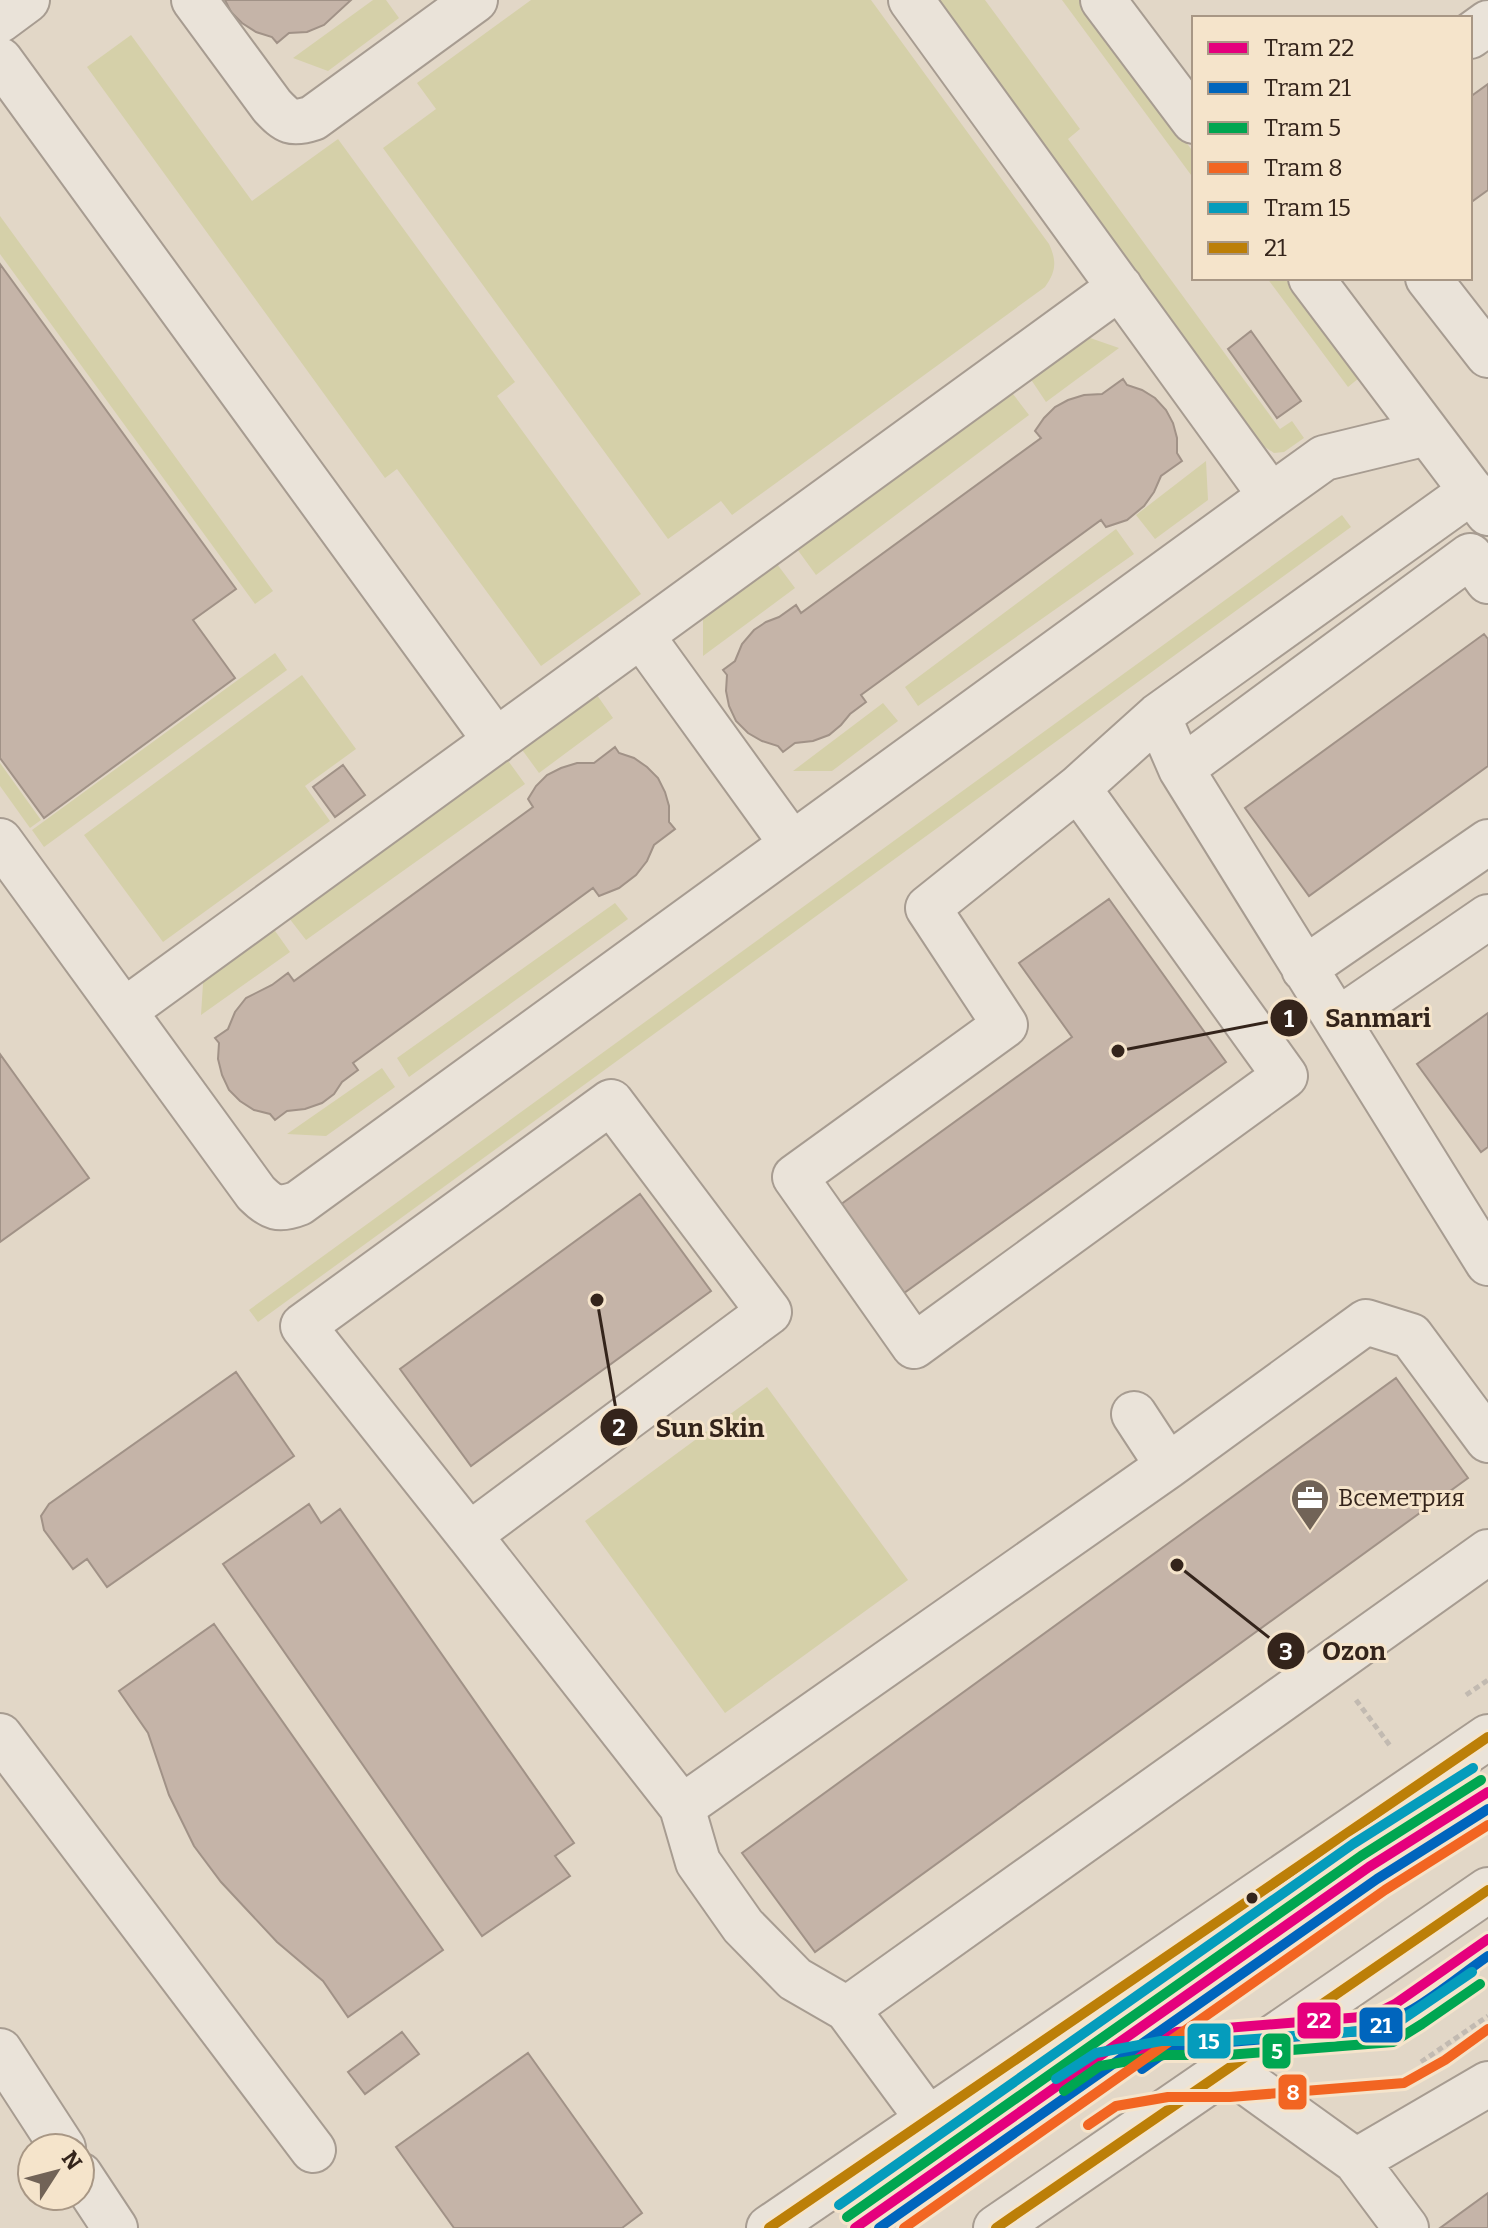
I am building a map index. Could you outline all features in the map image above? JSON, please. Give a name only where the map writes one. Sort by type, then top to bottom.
[{"type":"street","points":[[0,20],[27,0]]},
{"type":"street","points":[[194,0],[272,106],[284,119],[298,123],[313,118],[475,0]]},
{"type":"street","points":[[911,0],[1271,496]]},
{"type":"street","points":[[1103,0],[1192,118]]},
{"type":"street","points":[[0,60],[496,741]]},
{"type":"street","points":[[1078,788],[1285,1076],[914,1346],[795,1177],[1005,1025],[928,908],[1078,788],[1158,716],[1480,502],[1312,280]]},
{"type":"street","points":[[1430,280],[1488,355]]},
{"type":"street","points":[[124,1011],[1120,287]]},
{"type":"street","points":[[0,841],[256,1193],[268,1204],[285,1209],[299,1203],[1324,458],[1427,433]]},
{"type":"street","points":[[1181,769],[1470,556],[1488,581]]},
{"type":"street","points":[[641,635],[792,844]]},
{"type":"street","points":[[1158,716],[1181,769],[1304,969],[1481,1237]]},
{"type":"street","points":[[1304,969],[1488,842]]},
{"type":"street","points":[[1338,1020],[1488,917]]},
{"type":"street","points":[[469,1535],[769,1312],[611,1102],[303,1326],[682,1807],[698,1862],[743,1926],[795,1979],[847,2009],[928,2119]]},
{"type":"street","points":[[682,1807],[1168,1466],[1366,1322],[1411,1336],[1488,1440]]},
{"type":"street","points":[[1134,1414],[1168,1466]]},
{"type":"street","points":[[847,2009],[1488,1552]]},
{"type":"street","points":[[0,1736],[313,2150]]},
{"type":"street","points":[[769,2228],[1488,1737]]},
{"type":"street","points":[[996,2228],[1488,1890]]},
{"type":"street","points":[[0,2051],[53,2132]]},
{"type":"street","points":[[1228,2069],[1356,2161],[1406,2228]]},
{"type":"street","points":[[1356,2161],[1488,2084]]},
{"type":"street","points":[[96,2199],[115,2228]]},
{"type":"path","points":[[1330,1664],[1391,1747]]},
{"type":"path","points":[[1421,2062],[1488,2016]]},
{"type":"shaded area","points":[[373,0],[386,0],[399,18],[328,71],[293,58]]},
{"type":"shaded area","points":[[531,0],[871,0],[1049,244],[1054,266],[1049,282],[732,515],[721,501],[668,539],[383,148],[436,109],[417,83]]},
{"type":"shaded area","points":[[936,0],[985,0],[1080,129],[1068,139],[1280,429],[1292,421],[1304,438],[1284,452],[1274,453],[1256,441]]},
{"type":"shaded area","points":[[1062,0],[1081,0],[1192,150],[1192,176]]},
{"type":"shaded area","points":[[131,35],[252,201],[338,139],[515,382],[497,396],[641,594],[541,666],[397,469],[385,478],[87,67]]},
{"type":"shaded area","points":[[0,216],[273,591],[255,604],[0,254]]},
{"type":"shaded area","points":[[1268,280],[1287,280],[1359,378],[1348,387]]},
{"type":"shaded area","points":[[1070,331],[1119,348],[1046,402],[1022,366]]},
{"type":"shaded area","points":[[1003,381],[1029,415],[816,575],[789,538]]},
{"type":"shaded area","points":[[1206,461],[1208,500],[1155,539],[1136,515]]},
{"type":"shaded area","points":[[1342,515],[1351,527],[258,1322],[249,1310]]},
{"type":"shaded area","points":[[1116,529],[1134,554],[918,706],[905,687]]},
{"type":"shaded area","points":[[768,552],[795,588],[703,656],[703,600]]},
{"type":"shaded area","points":[[275,653],[287,670],[44,847],[32,830]]},
{"type":"shaded area","points":[[302,675],[356,749],[305,786],[330,821],[163,942],[84,835]]},
{"type":"shaded area","points":[[590,685],[613,718],[539,773],[515,740]]},
{"type":"shaded area","points":[[883,703],[898,721],[832,771],[793,771]]},
{"type":"shaded area","points":[[501,751],[525,784],[306,940],[282,909]]},
{"type":"shaded area","points":[[0,763],[41,820],[30,828],[0,786]]},
{"type":"shaded area","points":[[615,903],[628,919],[409,1077],[397,1058]]},
{"type":"shaded area","points":[[268,921],[290,952],[201,1015],[204,968]]},
{"type":"shaded area","points":[[382,1068],[395,1087],[326,1136],[287,1134]]},
{"type":"shaded area","points":[[767,1387],[908,1580],[725,1713],[585,1521]]},
{"type":"building","points":[[225,0],[351,0],[324,25],[307,32],[289,33],[277,43],[272,37],[242,23]]},
{"type":"building","points":[[1488,84],[1488,190],[1472,202],[1472,96]]},
{"type":"building","points":[[0,264],[236,589],[193,620],[235,678],[44,818],[0,758]]},
{"type":"building","points":[[1251,331],[1301,401],[1277,418],[1228,349]]},
{"type":"building","points":[[1123,379],[1127,385],[1155,398],[1166,410],[1173,423],[1177,453],[1182,461],[1161,476],[1144,506],[1127,520],[1106,527],[1101,520],[861,695],[866,702],[829,735],[795,743],[783,752],[778,746],[748,733],[736,721],[729,706],[727,675],[723,670],[735,661],[742,644],[754,630],[796,605],[801,613],[1041,438],[1035,431],[1055,407],[1084,395],[1102,394]]},
{"type":"building","points":[[1484,634],[1488,639],[1488,766],[1309,896],[1245,808]]},
{"type":"building","points":[[615,747],[619,753],[634,758],[658,778],[669,806],[669,822],[675,829],[654,845],[636,875],[619,888],[599,896],[593,888],[353,1063],[358,1070],[322,1103],[287,1111],[275,1120],[270,1114],[254,1110],[240,1101],[229,1090],[222,1075],[218,1059],[219,1043],[215,1038],[228,1029],[235,1012],[246,998],[288,973],[294,981],[533,807],[528,799],[547,775],[577,763],[594,763]]},
{"type":"building","points":[[343,765],[365,795],[335,817],[313,787]]},
{"type":"building","points":[[1109,899],[1226,1062],[904,1293],[840,1205],[1072,1037],[1019,963]]},
{"type":"building","points":[[1488,1013],[1488,1147],[1481,1152],[1417,1064]]},
{"type":"building","points":[[0,1054],[89,1178],[0,1242]]},
{"type":"building","points":[[640,1194],[711,1291],[471,1466],[400,1369]]},
{"type":"building","points":[[236,1372],[294,1456],[107,1587],[87,1559],[73,1569],[44,1530],[41,1516],[49,1504]]},
{"type":"building","points":[[1396,1378],[1468,1478],[815,1952],[742,1853]]},
{"type":"building","points":[[309,1504],[321,1523],[340,1509],[574,1843],[555,1856],[570,1876],[482,1936],[223,1564]]},
{"type":"building","points":[[214,1624],[443,1950],[348,2017],[323,1981],[277,1942],[221,1882],[194,1846],[169,1795],[148,1733],[119,1691]]},
{"type":"building","points":[[402,2032],[419,2054],[365,2094],[348,2072]]},
{"type":"building","points":[[528,2053],[642,2213],[622,2228],[454,2228],[396,2147]]},
{"type":"building","points":[[1488,2193],[1488,2228],[1440,2228]]},
{"type":"tram line","name":"15","points":[[839,2205],[1353,1844],[1473,1768]]},
{"type":"tram line","name":"5","points":[[847,2217],[1361,1856],[1481,1780]]},
{"type":"tram line","name":"22","points":[[855,2228],[1369,1867],[1488,1792]]},
{"type":"tram line","points":[[1465,1808],[1488,1803]]},
{"type":"tram line","name":"21","points":[[879,2228],[1377,1879],[1488,1809]]},
{"type":"tram line","name":"8","points":[[904,2228],[1385,1890],[1488,1825]]},
{"type":"tram line","name":"22","points":[[1134,2058],[1177,2032],[1361,2017],[1379,2012],[1488,1939]]},
{"type":"tram line","name":"21","points":[[1142,2069],[1181,2046],[1362,2031],[1379,2026],[1428,2000],[1488,1956]]},
{"type":"tram line","name":"15","points":[[1056,2079],[1096,2053],[1161,2041],[1227,2041],[1388,2029],[1472,1972]]},
{"type":"tram line","name":"5","points":[[1064,2091],[1100,2066],[1164,2055],[1227,2055],[1393,2042],[1480,1984]]},
{"type":"tram line","name":"8","points":[[1088,2125],[1116,2106],[1168,2097],[1230,2097],[1404,2083],[1445,2060],[1488,2029]]},
{"type":"transit line","name":"21","points":[[769,2228],[1488,1737]]},
{"type":"transit line","name":"21","points":[[996,2228],[1488,1890]]},
{"type":"place","name":"Sanmari","points":[[1118,1051]]},
{"type":"place","name":"Sun Skin","points":[[597,1300]]},
{"type":"place","name":"Всеметрия","points":[[1310,1532]]},
{"type":"place","name":"Ozon","points":[[1177,1565]]}]
